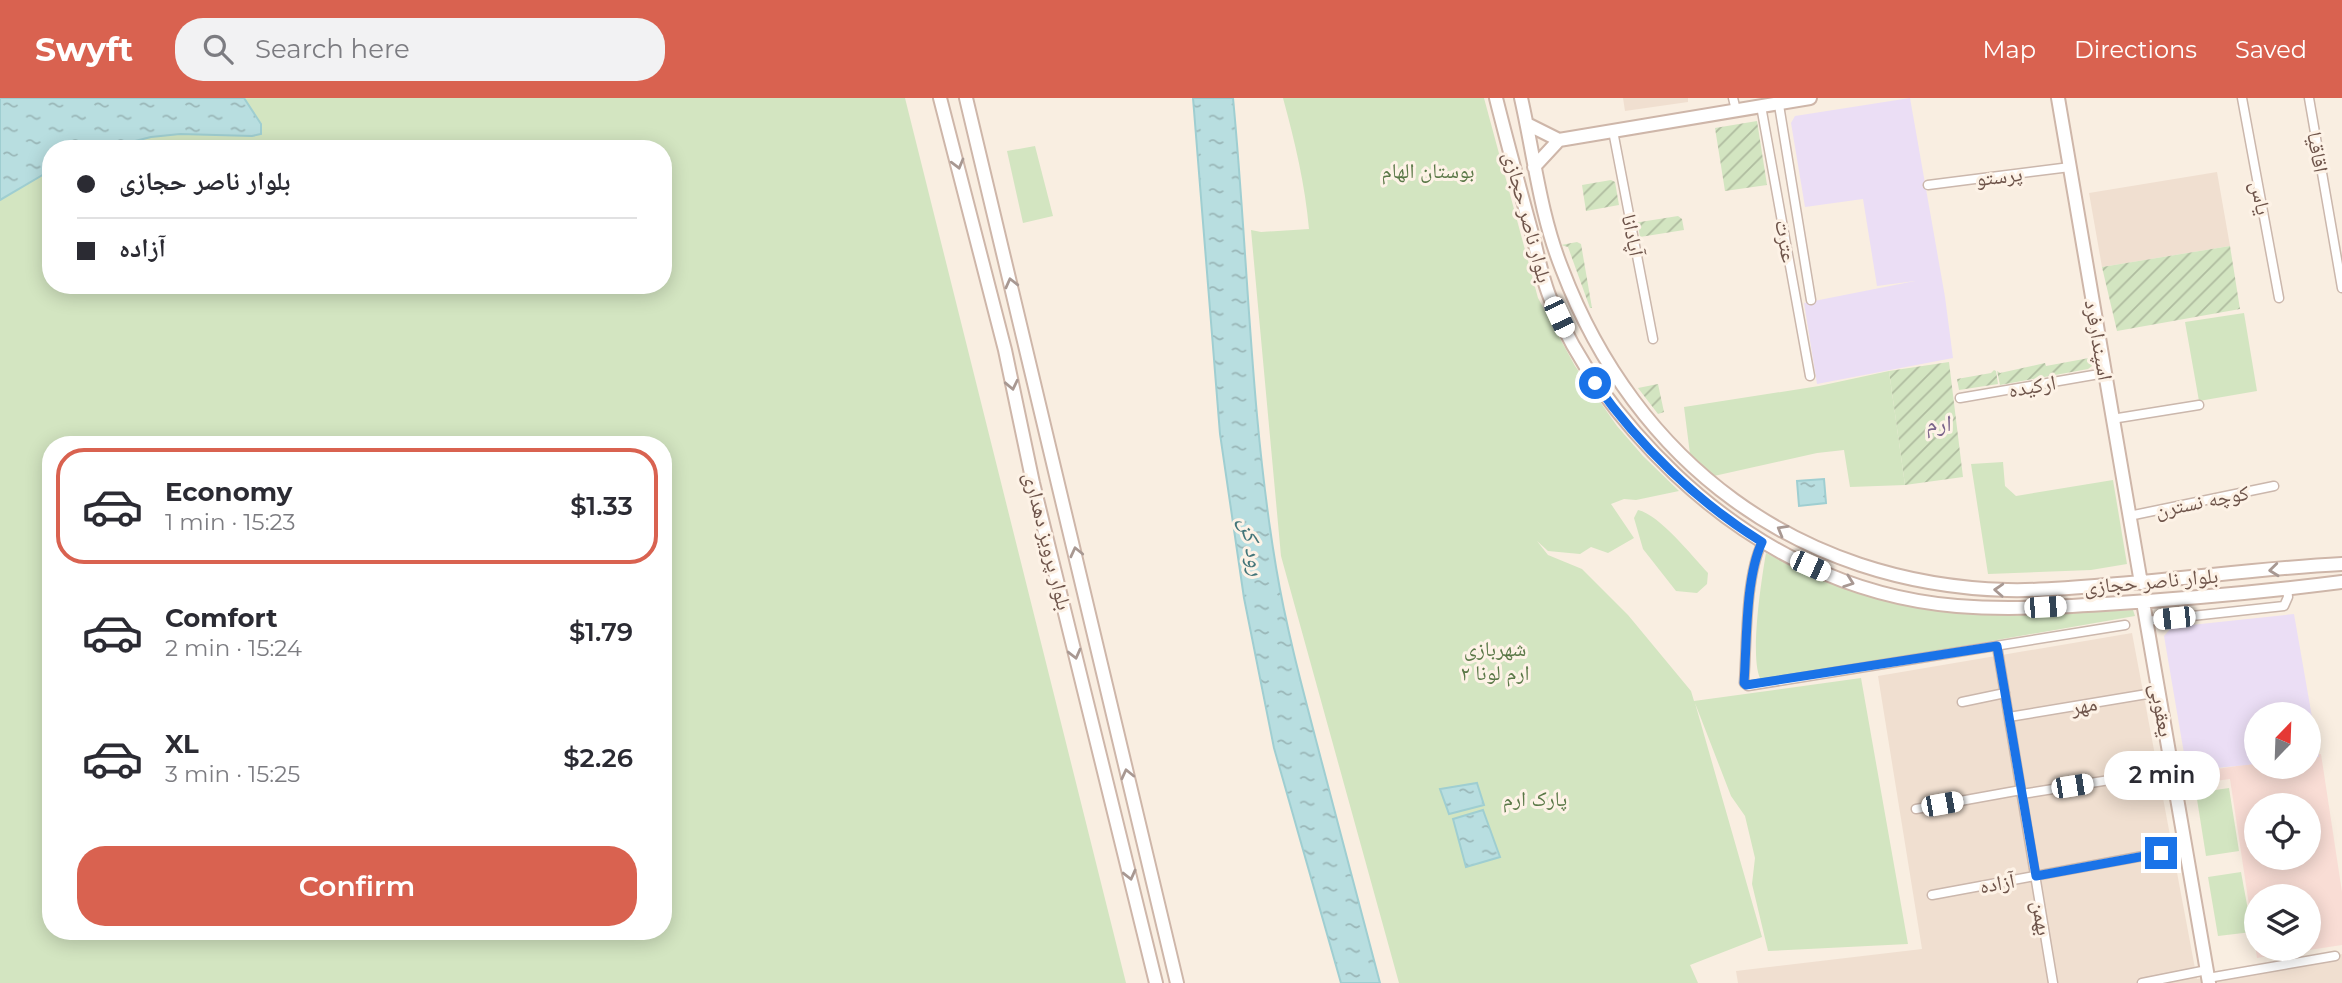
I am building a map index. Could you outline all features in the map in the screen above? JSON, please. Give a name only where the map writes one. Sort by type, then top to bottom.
[{"type":"main road","name":"بلوار پرویز دهداری","points":[[940,98],[1005,350],[1033,483],[1156,983]]},
{"type":"main road","name":"بلوار پرویز دهداری","points":[[966,98],[1177,983]]},
{"type":"main road","name":"بلوار ناصر حجازی","points":[[1496,98],[1550,298],[1584,368],[1646,447],[1694,492],[1762,542],[1793,559],[1854,584],[1937,604],[2020,608],[2143,602],[2342,584]]},
{"type":"main road","name":"بلوار ناصر حجازی","points":[[1521,98],[1534,167],[1560,266],[1602,355],[1633,402],[1688,463],[1750,510],[1786,533],[1840,558],[1878,571],[1964,588],[2057,589],[2342,563]]},
{"type":"main road","points":[[1527,124],[1559,140],[1735,104],[1761,106],[1778,101],[1810,98]]},
{"type":"main road","name":"اسپندارفرد","points":[[2058,98],[2141,583]]},
{"type":"main road","points":[[1534,167],[1559,140]]},
{"type":"main road","name":"یعقوبی","points":[[2143,602],[2208,977]]},
{"type":"street","name":"یاس","points":[[2242,98],[2279,298]]},
{"type":"street","name":"اقاقیا","points":[[2309,98],[2342,288]]},
{"type":"street","points":[[1778,101],[1811,300]]},
{"type":"street","name":"عترت","points":[[1761,106],[1810,376]]},
{"type":"street","name":"آپادانا","points":[[1613,131],[1653,339]]},
{"type":"street","name":"پرستو","points":[[1928,185],[2070,167]]},
{"type":"street","name":"ارکیده","points":[[1960,398],[2105,373]]},
{"type":"street","points":[[2112,419],[2199,405]]},
{"type":"street","name":"کوچه نسترن","points":[[2129,516],[2274,486]]},
{"type":"street","points":[[1762,542],[1754,565],[1750,598],[1746,685],[2125,625]]},
{"type":"street","points":[[2146,621],[2284,606],[2288,597],[2287,588]]},
{"type":"street","name":"بهمن","points":[[1997,646],[2053,983]]},
{"type":"street","name":"مهر","points":[[2009,717],[2159,692]]},
{"type":"street","points":[[1962,702],[2005,693]]},
{"type":"street","points":[[1916,809],[2172,770]]},
{"type":"street","name":"آزاده","points":[[1932,895],[2186,848]]},
{"type":"street","points":[[2142,983],[2208,977],[2335,956]]},
{"type":"shaded area","points":[[1623,98],[1688,98],[1688,102],[1625,111]]},
{"type":"shaded area","points":[[1910,98],[1953,358],[1817,384],[1804,303],[1915,281],[1877,286],[1863,199],[1805,207],[1791,123],[1795,116]]},
{"type":"shaded area","points":[[2217,172],[2230,246],[2102,267],[2089,193]]},
{"type":"shaded area","points":[[2294,614],[2309,702],[2244,702],[2244,765],[2187,771],[2164,636],[2172,627]]},
{"type":"shaded area","points":[[2132,633],[2197,979],[2301,961],[2321,961],[2321,958],[2342,954],[2342,983],[1738,983],[1736,971],[1922,949],[1878,676]]},
{"type":"shaded area","points":[[2321,754],[2342,892],[2342,945],[2321,948],[2321,884],[2246,884],[2230,779],[2193,784],[2191,773],[2244,765],[2244,779],[2321,779]]},
{"type":"green space","points":[[0,98],[905,98],[1126,983],[0,983]]},
{"type":"green space","name":"پارک ارم","points":[[1283,98],[1484,98],[1538,298],[1575,366],[1617,426],[1679,491],[1636,500],[1624,499],[1611,504],[1634,538],[1608,553],[1591,547],[1580,554],[1548,551],[1537,541],[1548,555],[1582,569],[1628,615],[1691,691],[1694,701],[1861,678],[1908,944],[1768,951],[1752,884],[1755,858],[1745,816],[1731,796],[1695,703],[1762,937],[1690,965],[1698,983],[1399,983],[1281,556],[1251,230],[1261,232],[1309,229],[1299,163]]},
{"type":"green space","points":[[1757,121],[1767,185],[1725,191],[1715,128]]},
{"type":"green space","points":[[1035,146],[1053,216],[1023,223],[1007,151]]},
{"type":"green space","points":[[1611,180],[1615,182],[1619,205],[1586,211],[1582,185]]},
{"type":"green space","points":[[1678,216],[1682,219],[1684,230],[1640,237],[1638,226],[1634,223]]},
{"type":"green space","points":[[1577,242],[1581,244],[1592,308],[1568,247],[1561,245]]},
{"type":"green space","points":[[2230,246],[2240,309],[2117,331],[2102,267]]},
{"type":"green space","points":[[2244,313],[2257,391],[2199,401],[2185,322]]},
{"type":"green space","points":[[2089,358],[2092,366],[2088,369],[2000,385],[1997,371],[2000,373],[2045,363],[2046,366]]},
{"type":"green space","points":[[1949,362],[1963,477],[1905,485],[1889,371]]},
{"type":"green space","points":[[1994,370],[1998,384],[1959,390],[1957,379],[1991,373]]},
{"type":"green space","points":[[1889,371],[1905,485],[1850,487],[1844,450],[1817,453],[1714,476],[1690,454],[1684,407],[1819,386]]},
{"type":"green space","points":[[1658,384],[1664,412],[1658,414],[1638,388]]},
{"type":"green space","points":[[2003,462],[2005,486],[2016,496],[2113,480],[2127,564],[2091,570],[1988,574],[1971,464]]},
{"type":"green space","points":[[1638,510],[1647,513],[1666,528],[1708,573],[1707,584],[1697,593],[1676,591],[1643,549],[1634,518]]},
{"type":"green space","points":[[1766,553],[1843,588],[1924,608],[1993,614],[2133,610],[2135,616],[1762,681],[1758,672],[1756,640]]},
{"type":"green space","points":[[2229,788],[2239,851],[2206,856],[2196,793]]},
{"type":"green space","points":[[2241,872],[2244,888],[2244,933],[2218,936],[2208,877]]},
{"type":"water","points":[[0,98],[244,98],[261,124],[261,134],[252,136],[180,134],[139,140],[42,140],[42,175],[0,200]]},
{"type":"water","name":"رود کن","points":[[1193,98],[1233,98],[1260,450],[1276,567],[1297,665],[1380,983],[1341,983],[1274,748],[1244,598],[1220,434]]},
{"type":"water","points":[[1824,479],[1826,503],[1799,506],[1797,481]]},
{"type":"water","points":[[1477,783],[1484,805],[1449,814],[1440,789]]},
{"type":"water","points":[[1483,810],[1500,857],[1466,867],[1453,819]]},
{"type":"district","name":"ارم","points":[[1939,423]]},
{"type":"route","points":[[1595,383],[1646,447],[1694,492],[1762,542],[1754,565],[1750,598],[1746,685],[1997,646],[2036,876],[2161,853]]},
{"type":"park label","name":"بوستان الهام","points":[[1428,170]]},
{"type":"park label","name":"شهربازی ارم لونا ۲","points":[[1495,660]]}]
